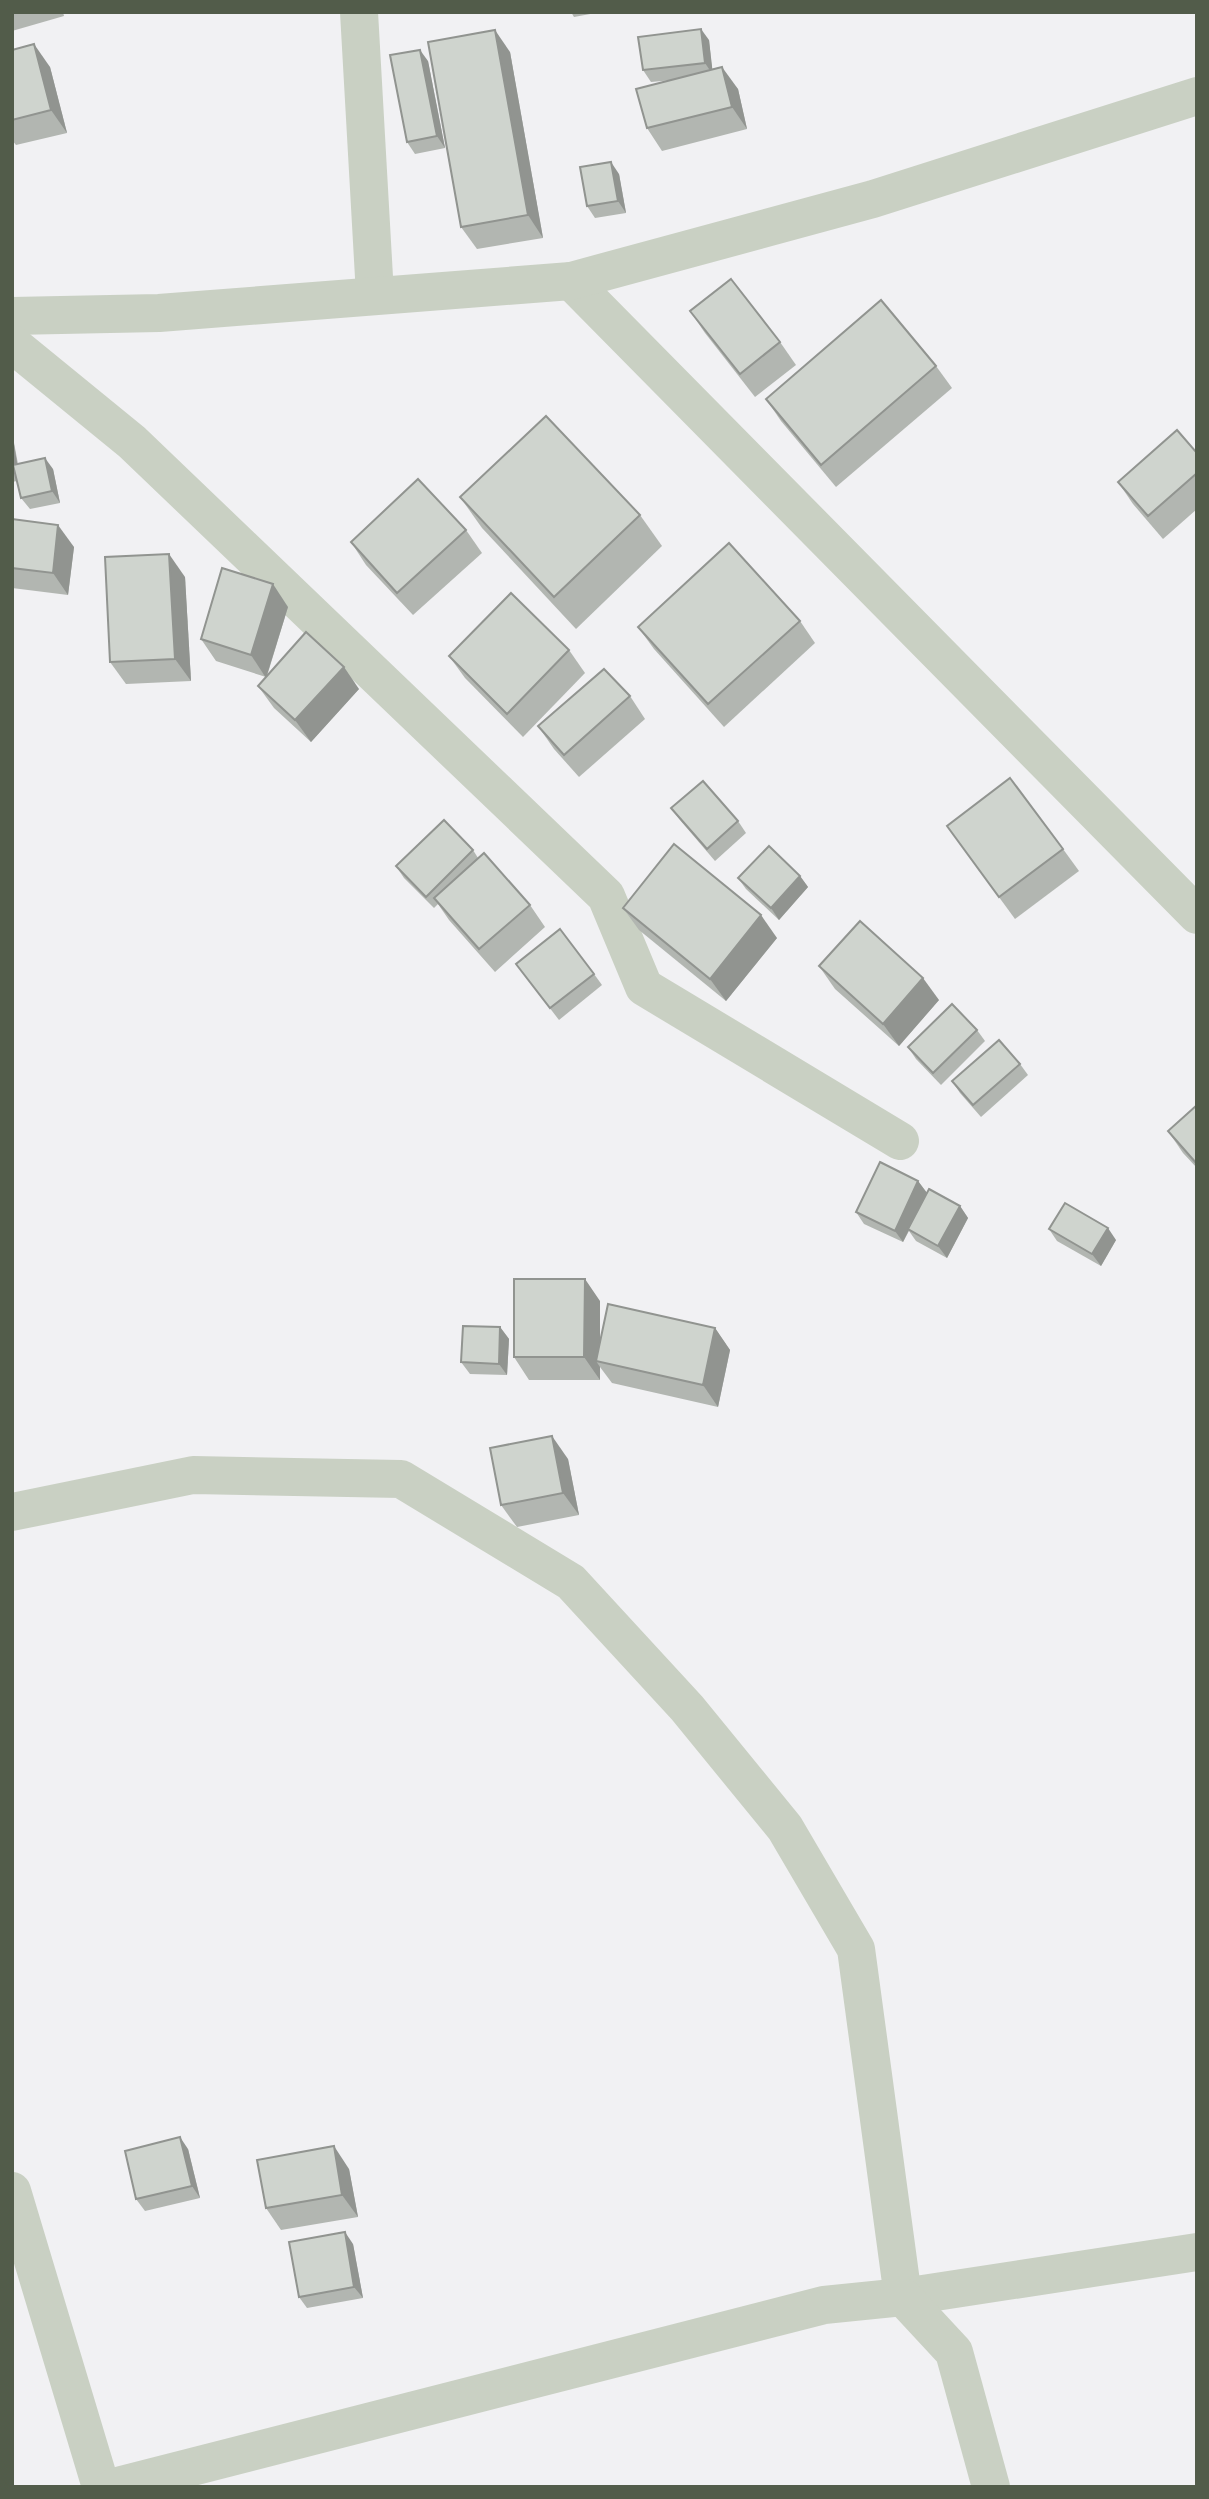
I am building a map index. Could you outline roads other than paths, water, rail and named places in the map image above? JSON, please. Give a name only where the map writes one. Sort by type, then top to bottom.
[{"type":"street","points":[[359,12],[374,295]]},
{"type":"street","points":[[12,316],[159,313],[571,281],[873,199],[1197,96]]},
{"type":"street","points":[[571,281],[1197,915]]},
{"type":"street","points":[[12,344],[132,442],[606,896],[644,987],[900,1141]]},
{"type":"street","points":[[12,1512],[193,1475],[401,1479],[571,1582],[687,1708],[785,1828],[856,1949],[903,2297],[954,2352],[991,2487]]},
{"type":"street","points":[[12,2192],[101,2487]]},
{"type":"street","points":[[114,2487],[824,2305],[903,2297],[1197,2252]]}]
